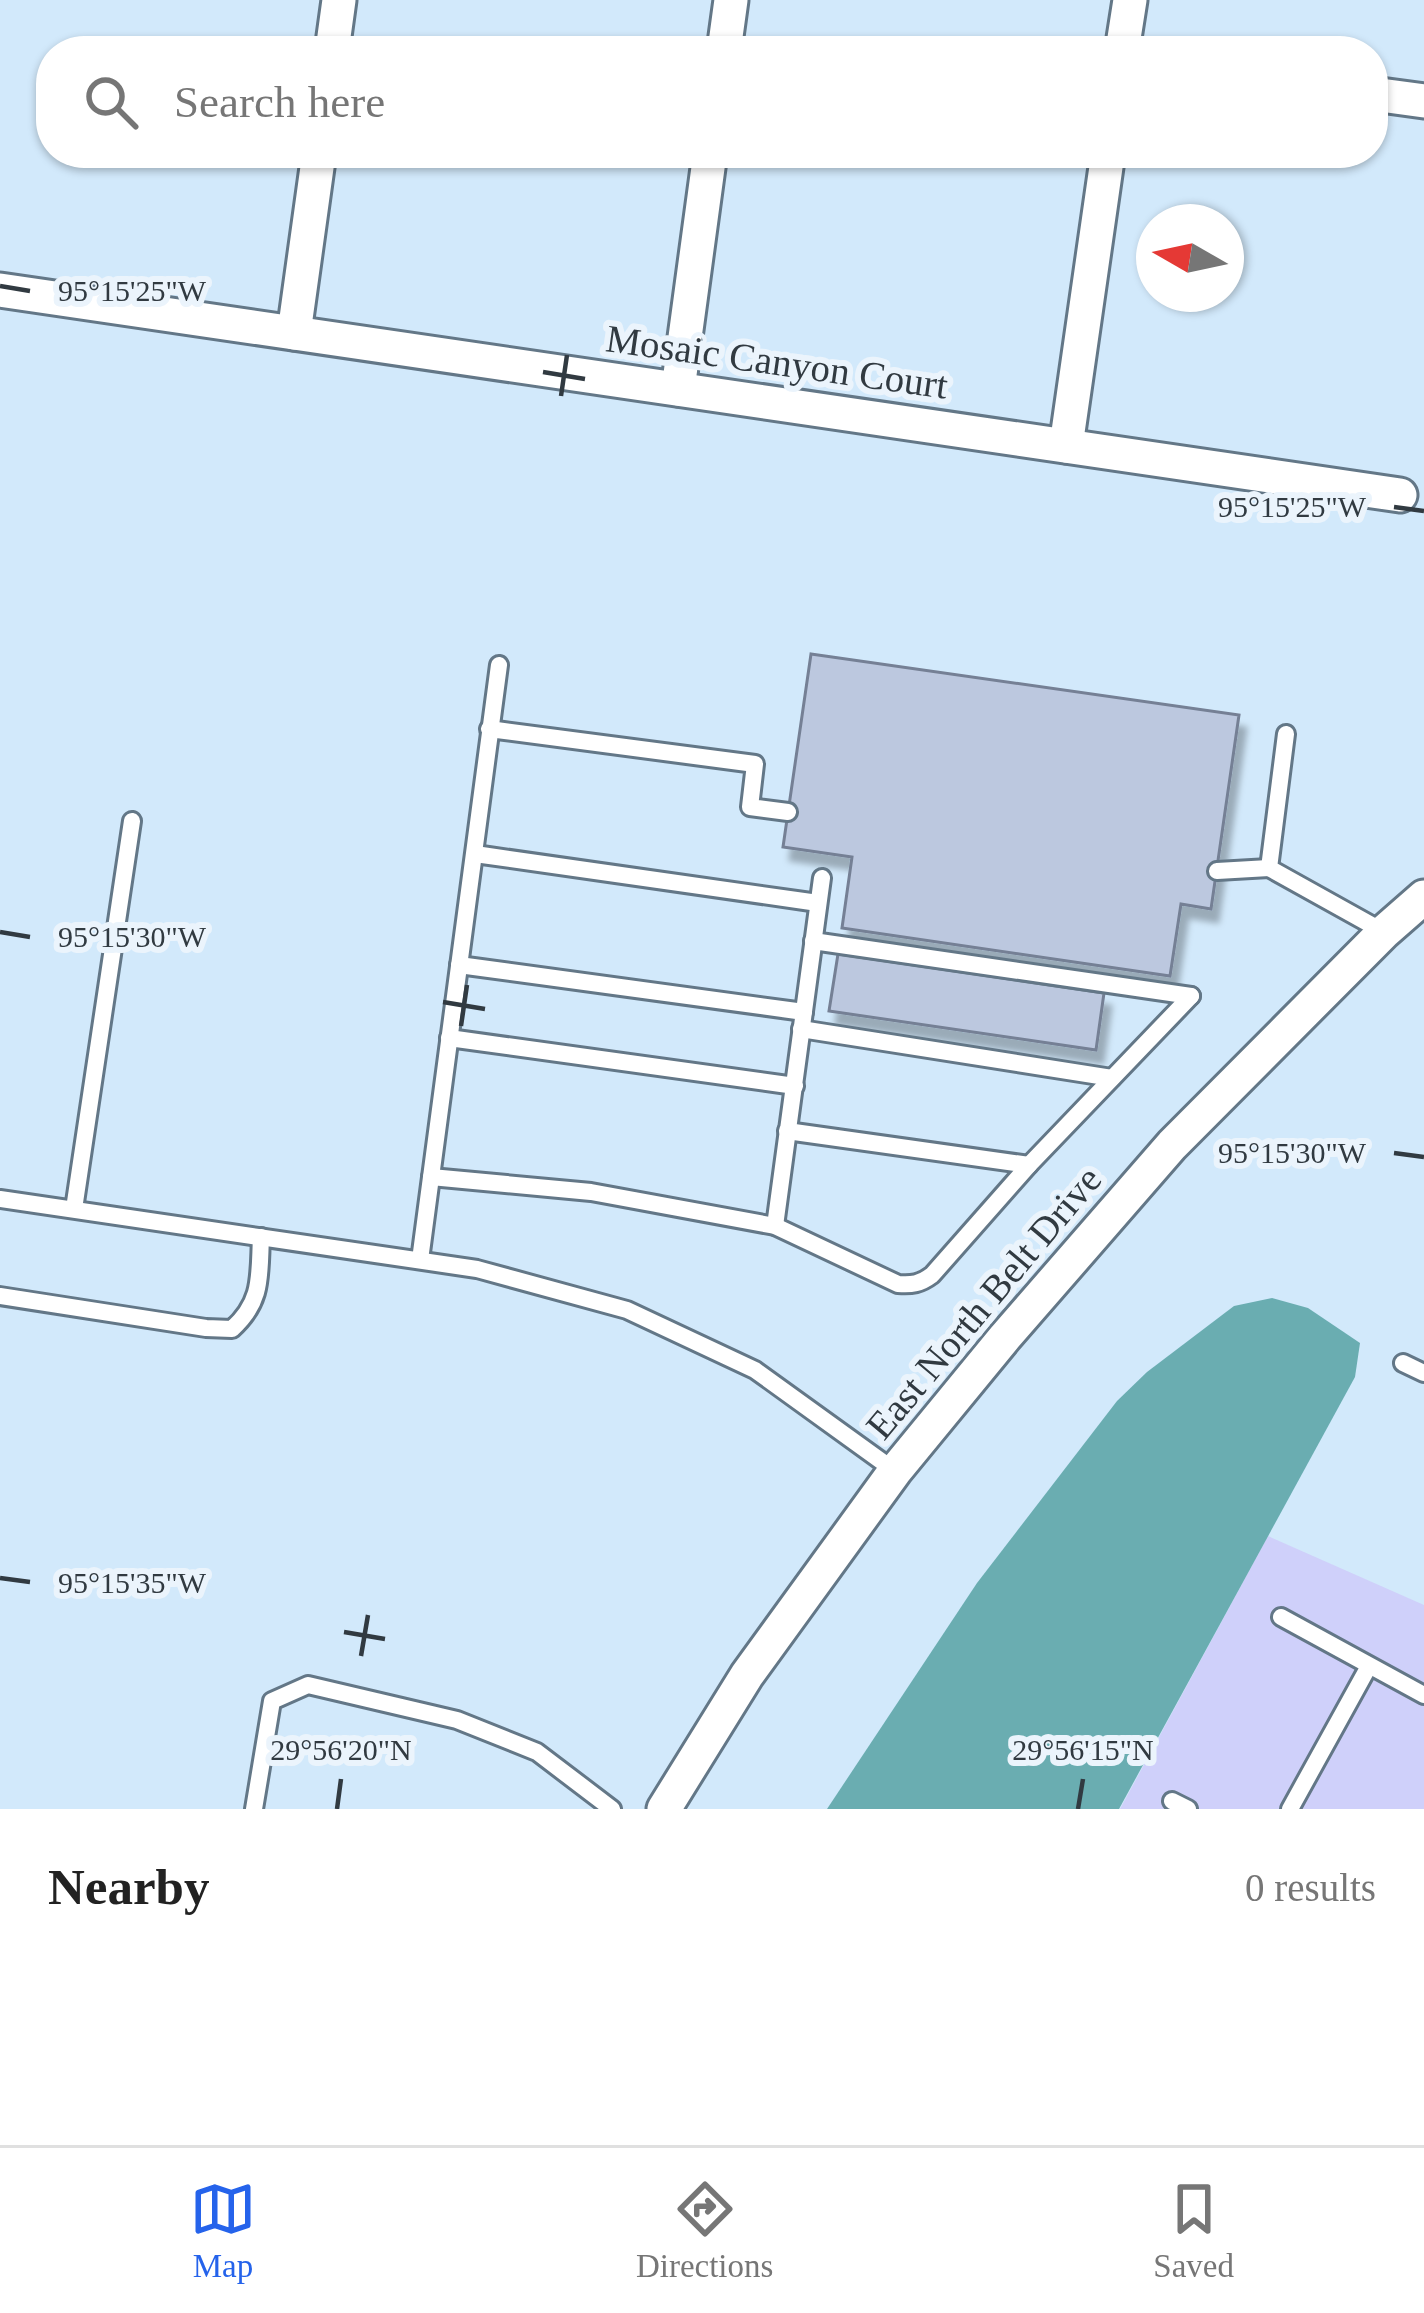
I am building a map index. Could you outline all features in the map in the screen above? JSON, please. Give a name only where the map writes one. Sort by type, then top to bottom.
[{"type":"street","points":[[334,36],[339,0]]},
{"type":"street","points":[[726,36],[731,0]]},
{"type":"street","points":[[1124,36],[1130,0]]},
{"type":"street","points":[[1388,96],[1424,101]]},
{"type":"street","points":[[294,333],[317,168]]},
{"type":"street","points":[[678,389],[708,168]]},
{"type":"street","points":[[1066,446],[1106,168]]},
{"type":"street","name":"Mosaic Canyon Court","points":[[0,290],[1400,495]]},
{"type":"street","name":"East North Belt Drive","points":[[664,1809],[747,1675],[896,1471],[1005,1337],[1172,1145],[1424,897]]},
{"type":"lane","points":[[420,1260],[499,665]]},
{"type":"lane","points":[[489,729],[755,764],[750,807],[788,812]]},
{"type":"lane","points":[[1269,868],[1286,734]]},
{"type":"lane","points":[[74,1209],[132,821]]},
{"type":"lane","points":[[475,854],[818,903]]},
{"type":"lane","points":[[1217,871],[1269,868],[1384,932]]},
{"type":"lane","points":[[775,1226],[822,878]]},
{"type":"lane","points":[[431,1177],[591,1192],[775,1226],[898,1284],[911,1285],[932,1275],[1191,996],[813,941]]},
{"type":"lane","points":[[459,965],[803,1020],[1112,1078]]},
{"type":"lane","points":[[449,1038],[795,1086]]},
{"type":"lane","points":[[788,1131],[1029,1166]]},
{"type":"lane","points":[[0,1199],[477,1269],[627,1310],[755,1370],[896,1471]]},
{"type":"lane","points":[[0,1296],[232,1329],[249,1313],[258,1282],[261,1237]]},
{"type":"lane","points":[[1403,1363],[1424,1373]]},
{"type":"lane","points":[[1281,1617],[1424,1695]]},
{"type":"lane","points":[[1290,1809],[1369,1666]]},
{"type":"lane","points":[[254,1809],[272,1701],[308,1685],[457,1720],[497,1736],[537,1753],[612,1809]]},
{"type":"shaded area","points":[[1272,1298],[1308,1308],[1360,1343],[1355,1377],[1119,1809],[827,1809],[977,1583],[1117,1401],[1147,1372],[1234,1306]]},
{"type":"shaded area","points":[[1268,1536],[1424,1605],[1424,1809],[1120,1809]]},
{"type":"building","points":[[811,654],[1239,715],[1211,909],[1181,904],[1170,976],[842,928],[852,857],[783,847]]},
{"type":"building","points":[[838,954],[1104,993],[1096,1050],[829,1011]]}]
